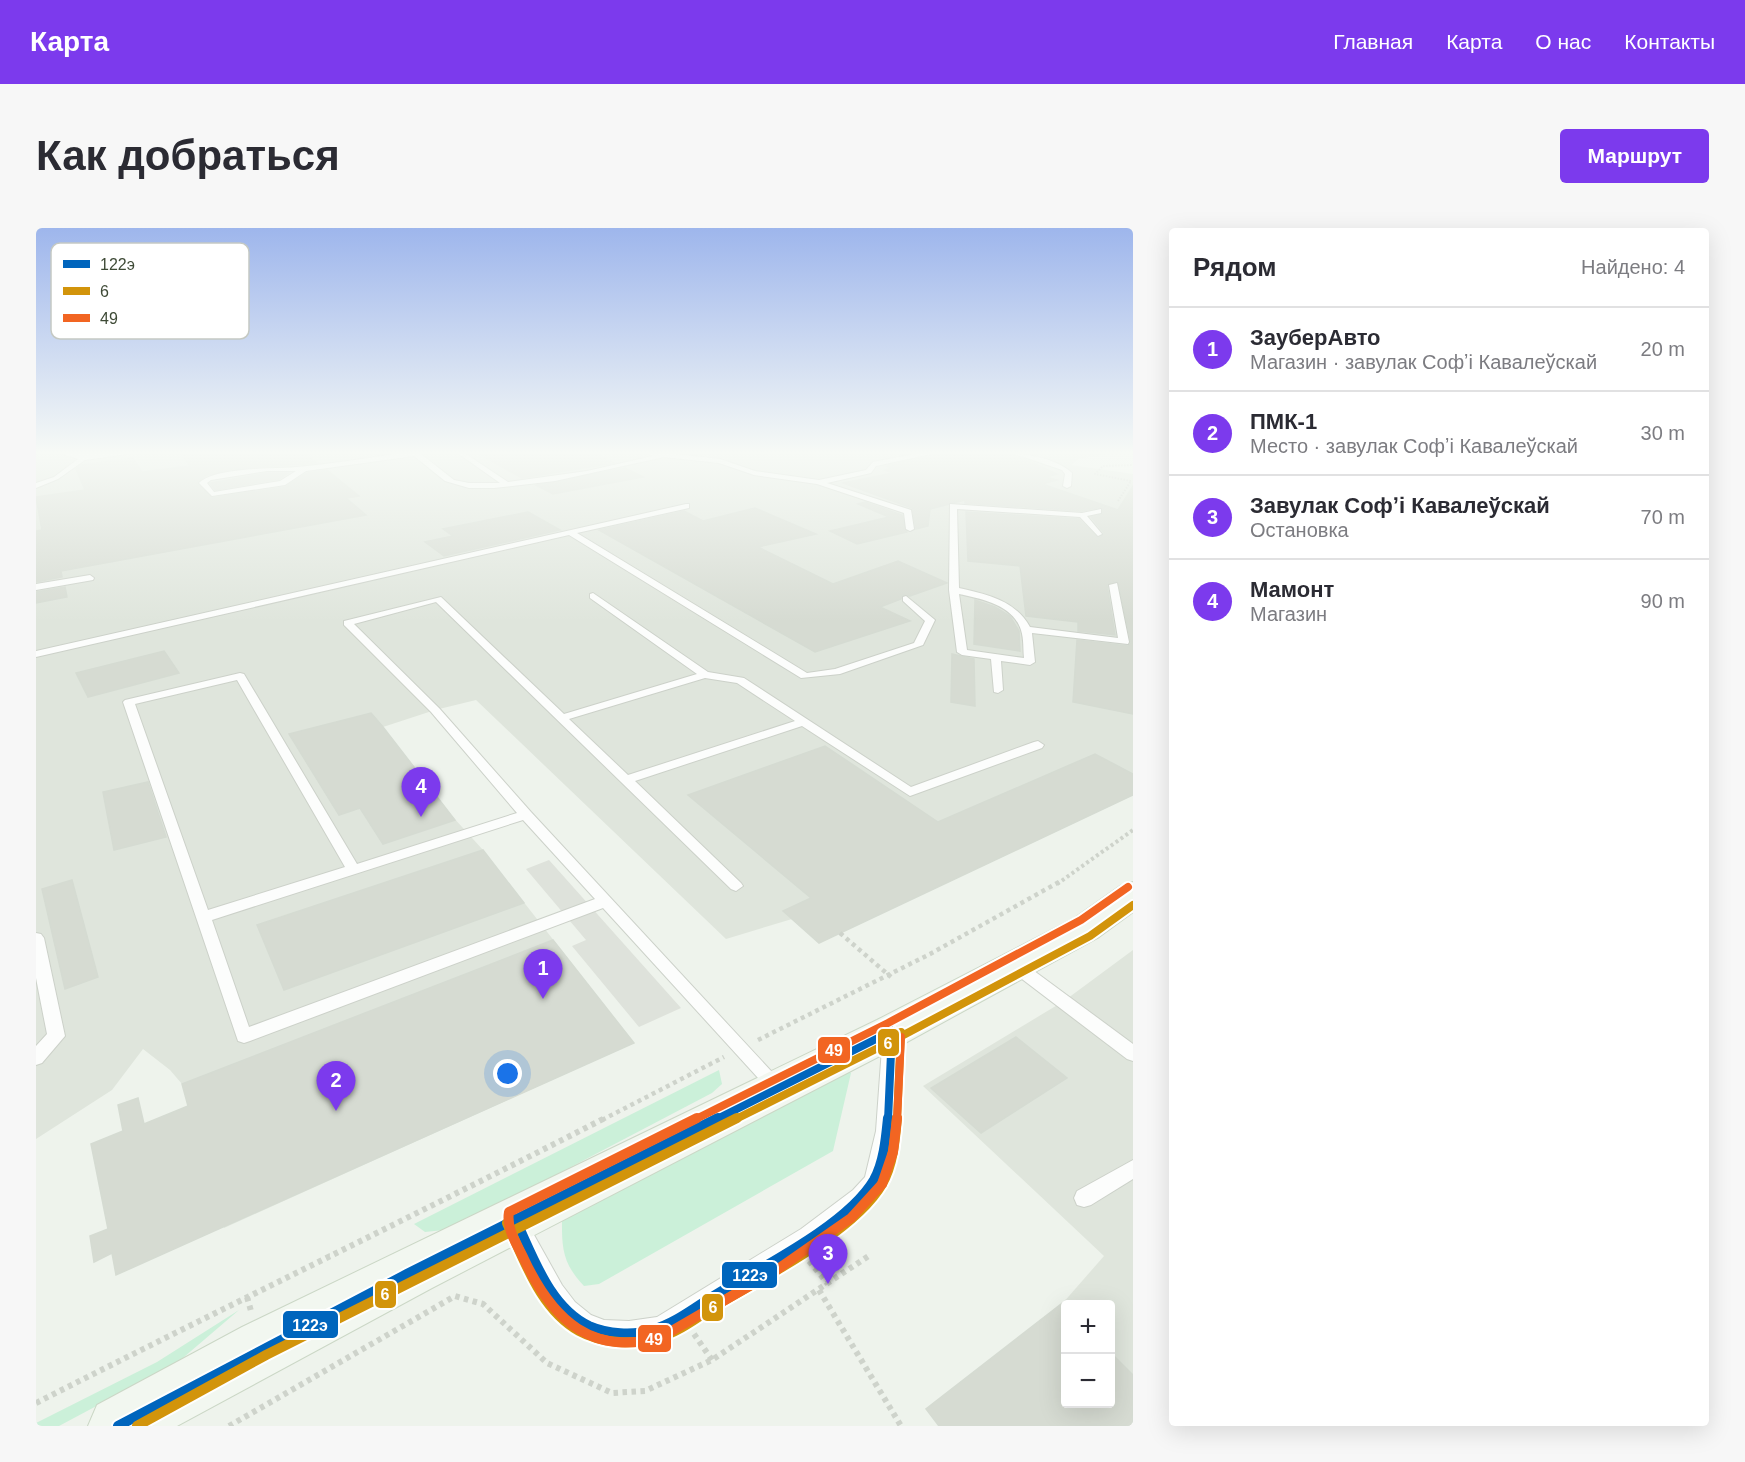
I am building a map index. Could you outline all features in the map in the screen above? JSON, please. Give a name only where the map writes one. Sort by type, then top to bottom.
[{"type":"street","points":[[118,1426],[262,1347],[892,1031],[1086,928],[1133,894]]},
{"type":"lane","points":[[36,654],[669,510]]},
{"type":"lane","points":[[902,510],[908,512],[910,529]]},
{"type":"lane","points":[[953,510],[951,564],[954,590],[963,652],[1030,662],[1026,629],[1018,617],[1000,602],[954,590]]},
{"type":"lane","points":[[1003,510],[1082,516],[1098,511]]},
{"type":"lane","points":[[1082,516],[1098,534]]},
{"type":"lane","points":[[570,532],[805,676],[837,672],[918,645],[930,620],[906,599]]},
{"type":"lane","points":[[36,587],[90,578]]},
{"type":"lane","points":[[1026,629],[1124,642],[1114,585]]},
{"type":"lane","points":[[593,596],[705,675]]},
{"type":"lane","points":[[736,886],[438,599],[348,622],[435,710],[526,815],[778,1088]]},
{"type":"lane","points":[[996,657],[998,690]]},
{"type":"lane","points":[[561,718],[705,675],[740,680],[910,792],[1038,745]]},
{"type":"lane","points":[[353,869],[240,676],[129,702],[244,1036],[606,901]]},
{"type":"lane","points":[[626,780],[804,722]]},
{"type":"lane","points":[[203,916],[526,815]]},
{"type":"lane","points":[[36,938],[56,1035],[36,1058]]},
{"type":"lane","points":[[1014,965],[1133,1054]]},
{"type":"lane","points":[[514,1219],[564,1310],[582,1324],[609,1332],[640,1333],[660,1328],[805,1237],[866,1193],[880,1165],[892,1031]]},
{"type":"lane","points":[[1084,1198],[1133,1169]]},
{"type":"path","points":[[840,933],[891,977]]},
{"type":"path","points":[[229,1426],[455,1296],[483,1304],[547,1363],[612,1393],[645,1391],[712,1360],[870,1255]]},
{"type":"path","points":[[36,1403],[311,1264]]},
{"type":"path","points":[[819,1290],[901,1426]]},
{"type":"path","points":[[682,1315],[712,1360]]},
{"type":"shaded area","points":[[36,510],[1133,510],[1133,795],[819,943],[792,919],[726,939],[476,700],[435,710],[383,727],[452,816],[483,850],[634,1043],[224,1228],[182,1084],[170,1070],[143,1049],[112,1090],[36,1139]]},
{"type":"shaded area","points":[[549,860],[681,1008],[639,1027],[572,946],[586,940],[526,869]]},
{"type":"shaded area","points":[[1133,950],[1133,1426],[939,1426],[926,1409],[1061,1305],[1061,1408],[1115,1408],[1115,1300],[1066,1300],[1104,1256],[923,1086],[1064,1001]]},
{"type":"green space","points":[[719,1070],[722,1084],[712,1093],[453,1229],[425,1232],[414,1224]]},
{"type":"green space","points":[[847,1070],[851,1073],[833,1151],[599,1284],[584,1286],[576,1277],[564,1252],[562,1211]]},
{"type":"green space","points":[[239,1310],[177,1363],[59,1426],[36,1426],[36,1423],[157,1362]]},
{"type":"building","points":[[38,510],[360,510],[366,515],[61,571],[62,577],[36,582],[36,531],[42,530]]},
{"type":"building","points":[[747,510],[759,510],[816,534],[758,547],[833,584],[898,561],[947,583],[910,596],[902,595],[901,599],[880,607],[910,621],[815,652],[599,530],[684,511],[703,521]]},
{"type":"building","points":[[872,510],[888,510],[902,515],[907,532],[857,544],[830,531],[889,517]]},
{"type":"building","points":[[912,510],[930,510],[928,526],[916,529]]},
{"type":"building","points":[[1102,510],[1133,510],[1133,714],[1073,702],[1077,640],[1128,646],[1131,643],[1118,581],[1107,585],[1115,635],[1078,631],[1078,622],[1026,616],[1020,566],[968,561],[966,512],[1079,519],[1098,538],[1104,533],[1091,517],[1103,514]]},
{"type":"building","points":[[528,512],[560,530],[444,556],[425,542],[453,536],[443,529]]},
{"type":"building","points":[[65,587],[67,597],[36,603],[36,592]]},
{"type":"building","points":[[975,600],[995,607],[1010,616],[1019,631],[1020,651],[974,644]]},
{"type":"building","points":[[164,651],[179,673],[88,697],[76,673]]},
{"type":"building","points":[[952,654],[974,659],[975,706],[951,702]]},
{"type":"building","points":[[371,713],[455,820],[383,844],[360,808],[339,815],[289,734]]},
{"type":"building","points":[[825,746],[938,822],[1095,754],[1133,774],[1133,795],[819,943],[783,911],[811,898],[688,795]]},
{"type":"building","points":[[148,782],[166,837],[114,850],[103,792]]},
{"type":"building","points":[[483,850],[524,903],[284,990],[257,925]]},
{"type":"building","points":[[72,880],[98,977],[65,989],[42,889]]},
{"type":"building","points":[[553,940],[634,1043],[116,1275],[112,1253],[94,1262],[90,1236],[108,1229],[91,1144],[123,1131],[118,1105],[138,1098],[144,1124],[188,1106],[182,1084]]},
{"type":"building","points":[[1016,1037],[1067,1078],[981,1133],[931,1088]]},
{"type":"building","points":[[1061,1304],[1061,1408],[1115,1408],[1115,1357],[1133,1375],[1133,1426],[939,1426],[926,1409]]},
{"type":"transit line","name":"49","points":[[901,1037],[896,1133],[888,1170],[882,1184],[870,1200],[828,1236],[680,1328],[653,1339],[621,1342],[589,1335],[567,1322],[545,1298],[507,1223],[509,1212],[888,1023],[1081,920],[1128,887]]},
{"type":"transit line","name":"6","points":[[137,1426],[266,1355],[417,1278],[896,1039],[1090,936],[1133,905]]},
{"type":"transit line","name":"122э","points":[[515,1219],[550,1288],[569,1312],[581,1321],[599,1329],[620,1333],[642,1332],[668,1324],[800,1244],[846,1211],[863,1195],[874,1180],[884,1148],[889,1108],[892,1031]]},
{"type":"transit line","name":"122э","points":[[118,1426],[407,1274],[892,1031]]},
{"type":"transit line","name":"6","points":[[507,1223],[545,1298],[555,1311],[580,1331],[621,1342],[643,1341],[669,1334],[802,1253],[852,1217],[870,1200],[882,1184],[893,1151],[898,1110],[901,1032]]},
{"type":"place","name":"Мамонт","points":[[421,817]]},
{"type":"place","name":"ЗауберАвто","points":[[543,999]]},
{"type":"place","name":"ПМК-1","points":[[336,1111]]},
{"type":"place","name":"Завулак Софʼі Кавалеўскай","points":[[828,1284]]}]
